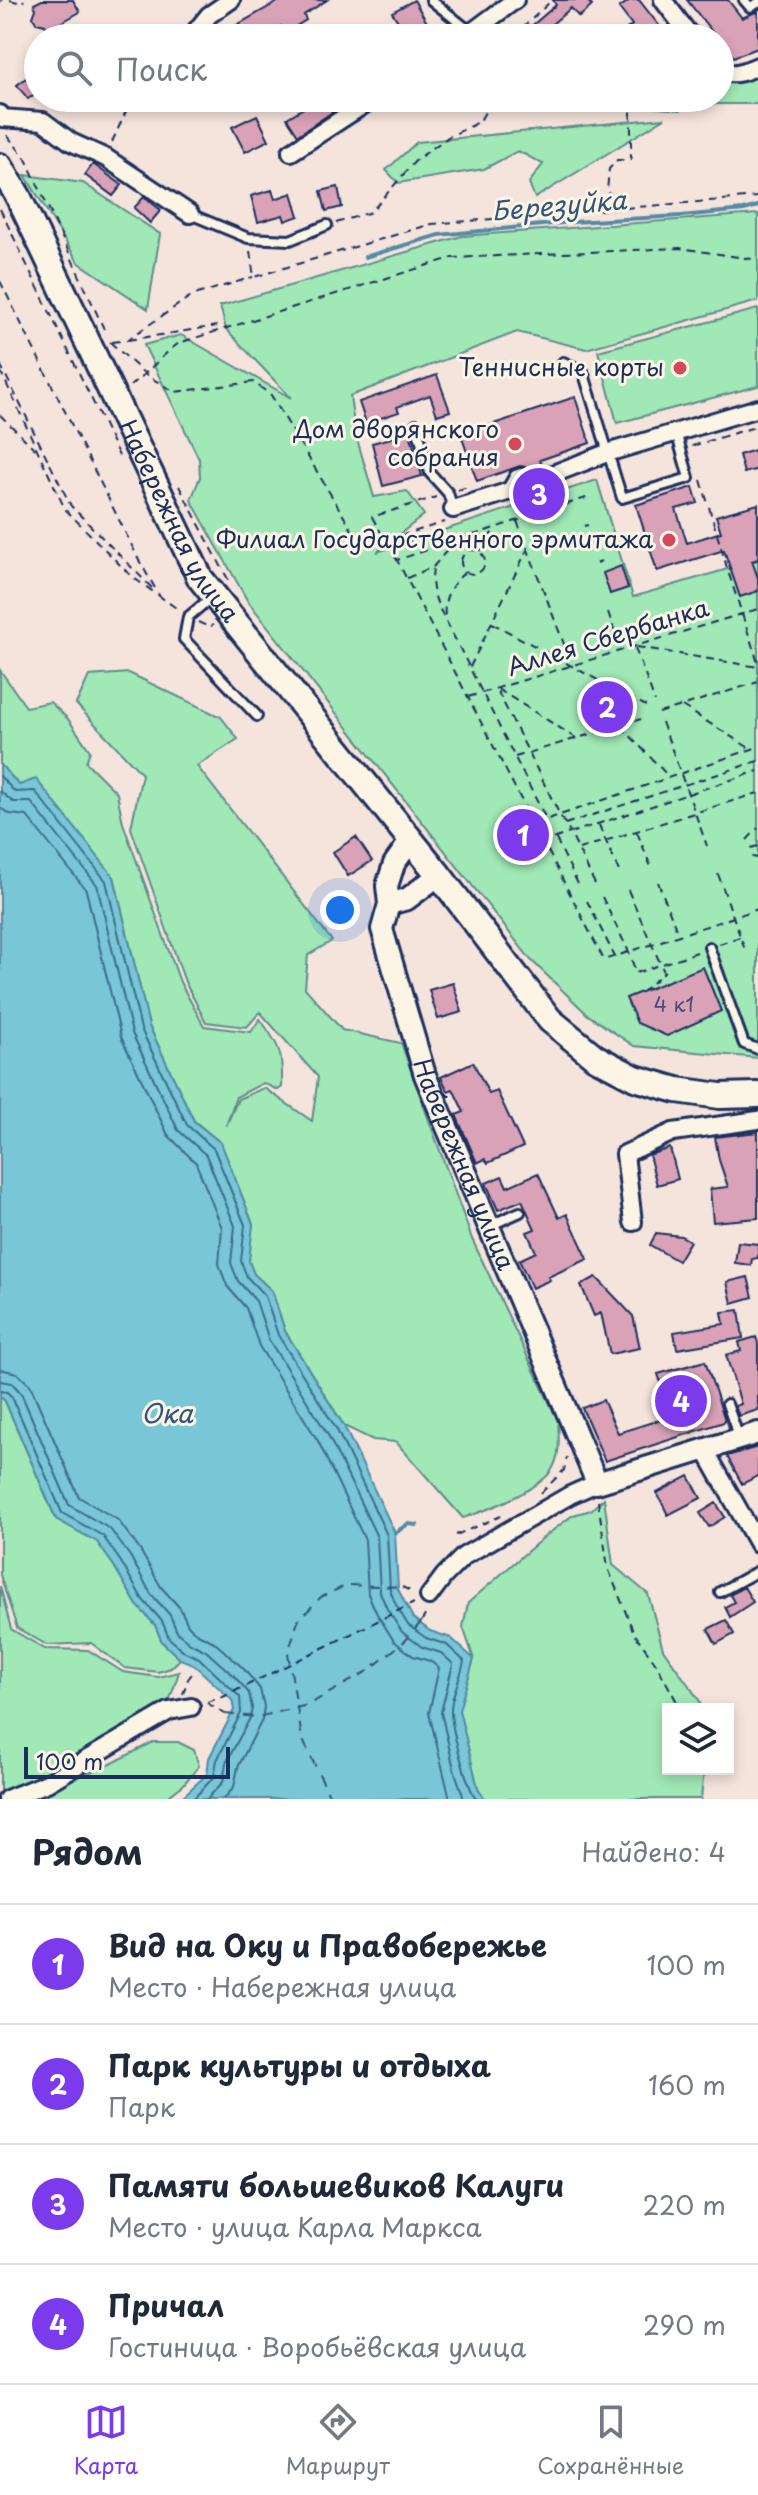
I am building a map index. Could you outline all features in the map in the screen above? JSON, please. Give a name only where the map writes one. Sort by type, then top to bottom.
[{"type":"main road","name":"Набережная улица","points":[[0,166],[18,196],[200,578],[223,592],[550,1020],[595,1057],[635,1078],[677,1090],[720,1096],[758,1095]]},
{"type":"street","points":[[202,24],[231,0]]},
{"type":"street","points":[[483,24],[515,0]]},
{"type":"street","points":[[663,0],[681,24]]},
{"type":"street","points":[[734,74],[758,66]]},
{"type":"street","points":[[291,152],[352,112]]},
{"type":"street","points":[[1,119],[43,121],[71,142],[106,158],[190,214]]},
{"type":"street","points":[[448,502],[504,493],[607,453],[758,408]]},
{"type":"street","name":"Набережная улица","points":[[411,840],[394,864],[387,886],[389,904],[382,929],[425,1075],[597,1483]]},
{"type":"street","points":[[389,904],[407,899],[439,875]]},
{"type":"street","points":[[633,1222],[625,1154],[673,1132],[758,1120]]},
{"type":"street","points":[[429,1596],[464,1556],[570,1495],[597,1483],[749,1436]]},
{"type":"street","points":[[705,1450],[758,1544]]},
{"type":"street","points":[[7,1799],[47,1783],[169,1711],[192,1706]]},
{"type":"lane","points":[[431,0],[456,24]]},
{"type":"lane","points":[[744,0],[750,7],[758,3]]},
{"type":"lane","points":[[190,214],[248,238],[290,240],[327,225]]},
{"type":"lane","points":[[563,362],[583,371],[622,498],[689,478],[681,430]]},
{"type":"lane","points":[[416,424],[430,473],[448,493],[448,502]]},
{"type":"lane","points":[[545,465],[562,471]]},
{"type":"lane","points":[[504,493],[515,475],[521,473]]},
{"type":"lane","points":[[223,592],[188,617],[184,639],[257,716]]},
{"type":"lane","points":[[709,947],[744,1044],[758,1049]]},
{"type":"lane","points":[[489,1226],[520,1212]]},
{"type":"lane","points":[[727,1404],[749,1436]]},
{"type":"lane","points":[[720,1592],[758,1571]]},
{"type":"path","points":[[10,0],[22,3],[24,0]]},
{"type":"path","points":[[527,24],[552,0]]},
{"type":"path","points":[[106,158],[126,112]]},
{"type":"path","points":[[327,225],[371,212],[416,160],[448,137],[473,125],[485,112]]},
{"type":"path","points":[[625,208],[607,191],[609,169],[617,160],[631,160],[631,112]]},
{"type":"path","points":[[1,119],[26,159],[103,328]]},
{"type":"path","points":[[127,340],[191,296],[432,224],[758,197]]},
{"type":"path","points":[[248,238],[254,277]]},
{"type":"path","points":[[125,376],[129,387],[146,375],[158,358],[179,343],[451,258],[680,248],[758,260]]},
{"type":"path","points":[[0,281],[159,595]]},
{"type":"path","points":[[110,342],[217,326]]},
{"type":"path","points":[[110,342],[146,375],[175,392],[253,382],[271,395],[352,530],[384,541],[450,520],[448,502],[372,517],[384,541],[407,578],[533,824],[758,747]]},
{"type":"path","points":[[110,342],[116,356]]},
{"type":"path","points":[[0,364],[71,506],[159,595]]},
{"type":"path","points":[[0,370],[65,509],[131,576],[188,617],[209,627],[213,625]]},
{"type":"path","points":[[0,415],[36,450]]},
{"type":"path","points":[[681,430],[692,446],[758,426]]},
{"type":"path","points":[[655,702],[635,647],[758,665],[700,477]]},
{"type":"path","points":[[176,481],[223,592]]},
{"type":"path","points":[[398,563],[397,560],[589,497]]},
{"type":"path","points":[[517,521],[572,666]]},
{"type":"path","points":[[479,552],[496,528]]},
{"type":"path","points":[[407,578],[433,567],[455,541]]},
{"type":"path","points":[[469,669],[528,549]]},
{"type":"path","points":[[470,551],[479,552],[485,559],[483,569],[476,574],[465,572],[461,566],[462,556],[470,551]]},
{"type":"path","points":[[433,567],[431,581],[435,598],[546,819]]},
{"type":"path","points":[[446,621],[443,610],[447,592],[465,572]]},
{"type":"path","name":"Аллея Сбербанка","points":[[468,697],[758,609]]},
{"type":"path","points":[[608,612],[622,651]]},
{"type":"path","points":[[492,623],[646,706]]},
{"type":"path","points":[[659,713],[757,682],[758,688]]},
{"type":"path","points":[[496,688],[576,738]]},
{"type":"path","points":[[496,688],[595,884]]},
{"type":"path","points":[[682,706],[752,749]]},
{"type":"path","points":[[514,757],[641,719]]},
{"type":"path","points":[[662,722],[707,846]]},
{"type":"path","points":[[621,725],[670,777]]},
{"type":"path","points":[[565,824],[758,761]]},
{"type":"path","points":[[758,771],[543,842],[604,960],[758,909]]},
{"type":"path","points":[[578,850],[758,793]]},
{"type":"path","points":[[515,817],[528,813]]},
{"type":"path","points":[[599,824],[621,876]]},
{"type":"path","points":[[747,840],[758,828]]},
{"type":"path","points":[[637,831],[651,867]]},
{"type":"path","points":[[555,838],[580,888]]},
{"type":"path","points":[[751,848],[758,846]]},
{"type":"path","points":[[537,856],[548,851]]},
{"type":"path","points":[[752,857],[758,858]]},
{"type":"path","points":[[718,874],[745,950]]},
{"type":"path","points":[[658,882],[679,936]]},
{"type":"path","points":[[628,890],[664,972],[643,991]]},
{"type":"path","points":[[602,897],[636,973],[740,937]]},
{"type":"path","points":[[587,901],[615,957]]},
{"type":"path","points":[[535,1497],[564,1470]]},
{"type":"path","points":[[597,1483],[608,1568],[634,1633],[655,1662],[678,1703]]},
{"type":"path","points":[[456,1535],[512,1512]]},
{"type":"path","points":[[192,1706],[223,1697],[429,1596]]},
{"type":"path","points":[[192,1674],[188,1679],[192,1706]]},
{"type":"path","points":[[192,1706],[225,1714]]},
{"type":"green space","points":[[758,72],[758,104],[734,104],[734,75]]},
{"type":"green space","points":[[665,118],[535,198],[529,183],[543,164],[518,151],[484,169],[398,183],[386,170],[417,142]]},
{"type":"green space","points":[[25,175],[83,183],[160,234],[148,309],[78,262]]},
{"type":"green space","points":[[758,214],[758,301],[586,349],[517,332],[350,396],[355,432],[374,497],[407,491],[424,515],[377,552],[597,480],[633,597],[758,560],[758,1058],[634,1046],[588,1015],[531,960],[247,600],[191,500],[200,477],[199,459],[144,345],[181,335],[291,398],[226,329],[220,306],[462,236]]},
{"type":"green space","name":"Теннисные корты","points":[[758,309],[758,386],[617,423],[598,351]]},
{"type":"green space","points":[[0,670],[26,707],[50,702],[68,719],[90,751],[86,762],[117,793],[123,823],[180,982],[204,1026],[251,1032],[260,1019],[276,1043],[281,1058],[282,1087],[278,1090],[263,1083],[236,1097],[226,1126],[238,1099],[264,1088],[312,1121],[318,1077],[260,1012],[247,1027],[206,1022],[185,982],[131,828],[142,774],[76,704],[89,676],[129,673],[221,717],[238,739],[197,766],[332,941],[308,955],[305,988],[342,1030],[401,1043],[472,1239],[558,1421],[556,1459],[551,1471],[535,1485],[463,1518],[396,1442],[373,1440],[344,1426],[285,1331],[272,1291],[254,1274],[248,1261],[253,1224],[221,1143],[194,1121],[149,1026],[114,877],[0,764]]},
{"type":"green space","points":[[0,1396],[5,1401],[56,1519],[97,1541],[137,1605],[155,1625],[162,1642],[180,1659],[171,1668],[158,1672],[125,1668],[91,1643],[47,1645],[17,1628],[0,1575]]},
{"type":"green space","points":[[604,1498],[613,1565],[648,1594],[663,1649],[699,1700],[700,1703],[662,1703],[662,1775],[703,1775],[701,1799],[485,1799],[478,1788],[458,1710],[474,1659],[463,1627],[468,1603],[573,1515],[591,1510]]},
{"type":"green space","points":[[0,1586],[11,1629],[45,1649],[88,1650],[123,1672],[158,1677],[179,1672],[170,1699],[52,1770],[0,1793]]},
{"type":"green space","points":[[153,1742],[178,1742],[194,1750],[199,1766],[183,1785],[165,1799],[21,1799],[111,1764]]},
{"type":"water","name":"Ока","points":[[0,764],[19,785],[36,779],[114,877],[149,1026],[194,1121],[221,1143],[253,1224],[249,1261],[254,1274],[272,1291],[285,1331],[344,1426],[395,1533],[398,1589],[413,1618],[430,1631],[451,1638],[474,1659],[459,1710],[478,1788],[485,1799],[180,1799],[207,1774],[209,1758],[234,1710],[232,1700],[193,1664],[180,1659],[162,1642],[155,1625],[137,1605],[97,1542],[56,1519],[5,1401],[0,1396]]},
{"type":"building","points":[[42,0],[73,0],[80,12],[59,24],[40,24],[33,17],[34,4]]},
{"type":"building","points":[[281,0],[327,0],[304,15],[306,20],[300,24],[239,24]]},
{"type":"building","points":[[414,0],[428,24],[400,24],[392,12]]},
{"type":"building","points":[[553,0],[587,0],[592,6],[579,17],[571,8],[552,24],[534,24],[556,5]]},
{"type":"building","points":[[630,0],[639,0],[658,24],[631,24],[619,8]]},
{"type":"building","points":[[687,0],[728,0],[742,18],[758,11],[758,48],[734,57],[734,24],[706,24]]},
{"type":"building","points":[[24,80],[24,94],[17,85]]},
{"type":"building","points":[[297,112],[332,112],[298,135],[287,118]]},
{"type":"building","points":[[257,115],[269,140],[245,152],[232,127]]},
{"type":"building","points":[[93,164],[122,185],[113,196],[85,175]]},
{"type":"building","points":[[338,187],[342,207],[326,211],[321,191]]},
{"type":"building","points":[[272,190],[275,199],[292,193],[299,216],[285,221],[283,215],[258,222],[251,196]]},
{"type":"building","points":[[144,197],[161,210],[150,223],[134,208]]},
{"type":"building","points":[[437,375],[450,411],[437,415],[430,395],[397,407],[399,412],[366,423],[359,402]]},
{"type":"building","points":[[575,397],[590,443],[540,460],[542,466],[528,472],[520,466],[477,481],[461,435]]},
{"type":"building","points":[[410,433],[422,476],[383,486],[372,443]]},
{"type":"building","points":[[758,449],[758,469],[744,473],[739,455]]},
{"type":"building","points":[[693,487],[698,503],[676,509],[687,543],[721,532],[716,516],[758,504],[758,559],[752,561],[758,578],[758,591],[740,597],[724,550],[657,571],[636,505]]},
{"type":"building","points":[[621,566],[628,588],[610,594],[603,573]]},
{"type":"building","points":[[356,837],[372,861],[348,876],[333,852]]},
{"type":"building","points":[[703,967],[721,1011],[667,1036],[637,1023],[626,998]]},
{"type":"building","points":[[453,983],[462,1012],[438,1019],[429,990]]},
{"type":"building","points":[[473,1062],[489,1094],[497,1091],[523,1147],[488,1163],[485,1159],[477,1163],[456,1115],[464,1112],[453,1089],[448,1091],[441,1077]]},
{"type":"building","points":[[758,1132],[758,1218],[713,1222],[710,1189],[728,1187],[715,1137]]},
{"type":"building","points":[[670,1148],[678,1179],[657,1185],[649,1155]]},
{"type":"building","points":[[538,1173],[559,1218],[567,1214],[588,1259],[548,1277],[550,1280],[532,1288],[519,1260],[536,1252],[527,1232],[535,1229],[522,1200],[498,1210],[486,1183],[502,1176],[507,1187]]},
{"type":"building","points":[[656,1233],[681,1236],[690,1241],[678,1261],[650,1245]]},
{"type":"building","points":[[738,1242],[758,1244],[758,1258],[752,1259],[751,1265],[735,1263]]},
{"type":"building","points":[[596,1277],[633,1316],[640,1348],[610,1354],[601,1313],[594,1316],[581,1285]]},
{"type":"building","points":[[748,1277],[753,1297],[732,1303],[727,1282]]},
{"type":"building","points":[[739,1310],[743,1338],[677,1349],[674,1332],[724,1324],[722,1312]]},
{"type":"building","points":[[756,1337],[758,1410],[739,1416],[735,1406],[741,1404],[726,1355],[741,1351],[739,1342]]},
{"type":"building","points":[[705,1361],[724,1422],[605,1461],[582,1408],[603,1400],[618,1433],[672,1416],[658,1374]]},
{"type":"building","points":[[758,1447],[758,1476],[742,1484],[727,1456]]},
{"type":"building","points":[[689,1476],[701,1498],[668,1515],[657,1493]]},
{"type":"building","points":[[716,1503],[725,1517],[709,1527],[700,1513]]},
{"type":"building","points":[[744,1587],[753,1602],[730,1617],[725,1607],[734,1602],[730,1595]]},
{"type":"building","points":[[726,1620],[734,1634],[716,1644],[708,1629]]},
{"type":"waterway","name":"Березуйка","points":[[365,257],[439,235],[572,222],[681,216],[758,206]]},
{"type":"waterway","points":[[395,1533],[408,1524],[417,1525]]},
{"type":"ferry route","points":[[331,1799],[302,1738],[288,1653],[298,1621],[321,1597],[347,1585],[402,1587]]},
{"type":"ferry route","points":[[225,1714],[258,1717],[308,1705],[368,1671],[406,1640],[421,1622]]},
{"type":"place","name":"Теннисные корты","points":[[680,368]]},
{"type":"place","name":"Дом дворянского собрания","points":[[515,444]]},
{"type":"place","name":"Памяти большевиков Калуги","points":[[539,494]]},
{"type":"place","name":"Филиал Государственного эрмитажа","points":[[669,540]]},
{"type":"place","name":"Парк культуры и отдыха","points":[[607,707]]},
{"type":"place","name":"Вид на Оку и Правобережье","points":[[523,835]]},
{"type":"place","name":"Причал","points":[[681,1401]]}]
